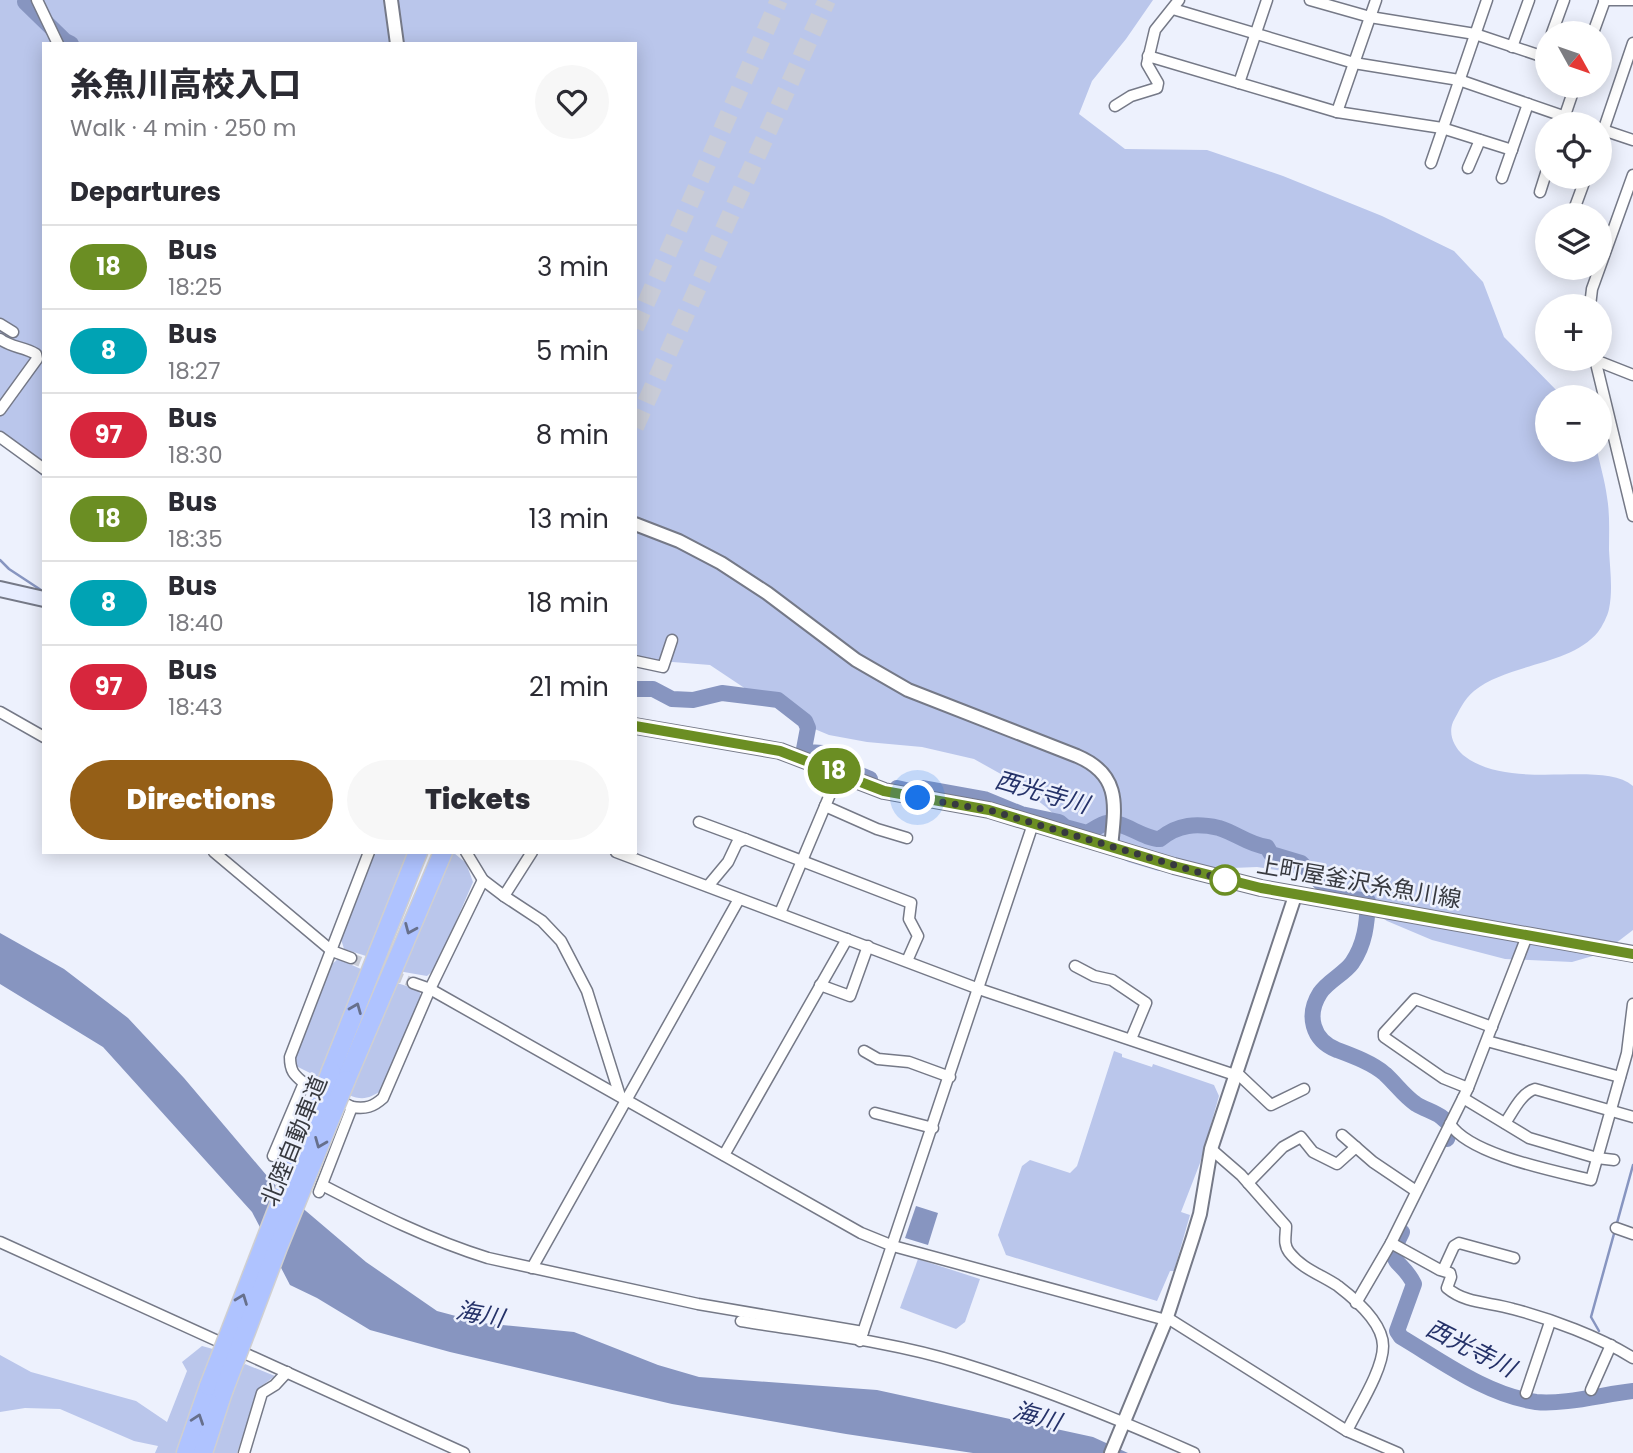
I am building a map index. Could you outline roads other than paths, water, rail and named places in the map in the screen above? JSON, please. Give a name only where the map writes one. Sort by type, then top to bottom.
[{"type":"highway","name":"北陸自動車道","points":[[186,1453],[278,1247],[417,854]]},
{"type":"highway","name":"北陸自動車道","points":[[338,1075],[440,859]]},
{"type":"highway","name":"北陸自動車道","points":[[203,1453],[216,1389]]},
{"type":"main road","points":[[0,589],[42,599]]},
{"type":"main road","name":"上町屋釜沢糸魚川線","points":[[637,726],[780,751],[884,791],[989,810],[1198,873],[1295,895],[1633,954]]},
{"type":"street","points":[[37,0],[57,42]]},
{"type":"street","points":[[391,0],[397,42]]},
{"type":"street","points":[[1240,83],[1267,0]]},
{"type":"street","points":[[1310,0],[1370,18],[1475,34],[1535,52]]},
{"type":"street","points":[[1337,112],[1376,0]]},
{"type":"street","points":[[1431,163],[1487,0]]},
{"type":"street","points":[[1512,47],[1529,0]]},
{"type":"street","points":[[1556,21],[1563,0]]},
{"type":"street","points":[[1597,21],[1605,0],[1633,0]]},
{"type":"street","points":[[1115,106],[1131,96],[1157,88],[1158,83],[1147,64],[1148,56],[1155,30],[1176,4],[1255,34],[1354,63],[1459,80],[1544,112]]},
{"type":"street","points":[[1608,112],[1633,43]]},
{"type":"street","points":[[1148,56],[1337,112],[1442,128],[1512,150]]},
{"type":"street","points":[[1502,178],[1528,104]]},
{"type":"street","points":[[1612,135],[1633,140]]},
{"type":"street","points":[[1468,168],[1480,140]]},
{"type":"street","points":[[1591,294],[1633,175]]},
{"type":"street","points":[[0,324],[13,332]]},
{"type":"street","points":[[0,339],[5,343],[24,346],[36,354],[37,359],[0,410]]},
{"type":"street","points":[[1612,366],[1633,375]]},
{"type":"street","points":[[1598,371],[1629,488],[1633,516]]},
{"type":"street","points":[[0,437],[42,468]]},
{"type":"street","points":[[637,525],[702,552],[733,570],[856,660],[908,690],[1094,765],[1107,777],[1114,796],[1111,847]]},
{"type":"street","points":[[637,661],[663,667],[672,640]]},
{"type":"street","points":[[0,712],[42,736]]},
{"type":"street","points":[[780,913],[839,774]]},
{"type":"street","points":[[825,806],[877,829],[907,838]]},
{"type":"street","points":[[699,822],[911,903],[909,919],[918,936],[907,961]]},
{"type":"street","points":[[862,1336],[1033,824]]},
{"type":"street","points":[[708,886],[728,862],[737,843],[744,839]]},
{"type":"street","points":[[216,854],[332,951],[351,958]]},
{"type":"street","points":[[368,854],[290,1057],[293,1074],[304,1083],[352,1107],[365,1109],[375,1106],[383,1098],[430,989],[483,880]]},
{"type":"street","points":[[466,854],[483,880],[542,921],[561,941],[587,991],[623,1098]]},
{"type":"street","points":[[504,896],[531,854]]},
{"type":"street","points":[[621,854],[979,989],[1236,1074],[1271,1105],[1304,1089]]},
{"type":"street","points":[[1111,1453],[1166,1318],[1200,1214],[1211,1149],[1295,895]]},
{"type":"street","points":[[531,1268],[623,1098],[739,899]]},
{"type":"street","points":[[1356,1303],[1391,1243],[1465,1093],[1527,936]]},
{"type":"street","points":[[724,1155],[846,939]]},
{"type":"street","points":[[820,985],[850,996],[869,946]]},
{"type":"street","points":[[1075,966],[1112,980],[1146,1003],[1131,1039]]},
{"type":"street","points":[[413,983],[430,989],[861,1233],[893,1246],[1166,1318],[1346,1431],[1398,1453]]},
{"type":"street","points":[[1492,1027],[1415,999],[1384,1033],[1384,1037],[1529,1138],[1597,1158],[1614,1160]]},
{"type":"street","points":[[1450,1124],[1465,1140],[1514,1160],[1591,1180],[1627,1053],[1633,1004]]},
{"type":"street","points":[[1487,1041],[1620,1077]]},
{"type":"street","points":[[864,1051],[878,1059],[909,1062],[950,1077]]},
{"type":"street","points":[[273,1156],[304,1083]]},
{"type":"street","points":[[1504,1123],[1530,1090],[1535,1088],[1633,1117]]},
{"type":"street","points":[[352,1107],[321,1188],[456,1248],[531,1268],[862,1336],[961,1363],[1124,1422],[1194,1453]]},
{"type":"street","points":[[875,1113],[933,1128]]},
{"type":"street","points":[[1342,1135],[1373,1162],[1416,1191]]},
{"type":"street","points":[[1248,1183],[1283,1147],[1301,1137],[1314,1152],[1337,1164],[1356,1147]]},
{"type":"street","points":[[1211,1149],[1248,1183],[1286,1226],[1284,1243],[1289,1253],[1319,1277],[1337,1286],[1375,1322],[1383,1345],[1380,1363],[1346,1431]]},
{"type":"street","points":[[1616,1228],[1633,1234]]},
{"type":"street","points":[[0,1242],[457,1452]]},
{"type":"street","points":[[1391,1243],[1450,1273],[1447,1288],[1450,1292],[1473,1302],[1513,1308],[1611,1345],[1633,1358]]},
{"type":"street","points":[[1443,1270],[1454,1245],[1459,1243],[1514,1258]]},
{"type":"street","points":[[741,1321],[862,1336]]},
{"type":"street","points":[[1526,1393],[1550,1322]]},
{"type":"street","points":[[1591,1390],[1611,1345]]},
{"type":"street","points":[[244,1453],[262,1392],[275,1385],[287,1372]]},
{"type":"waterway","name":"西光寺川","points":[[25,2],[67,42]]},
{"type":"waterway","points":[[0,560],[42,591]]},
{"type":"waterway","name":"西光寺川","points":[[637,689],[653,689],[672,699],[693,700],[722,693],[778,700],[805,721],[808,728],[804,749],[806,752],[823,753],[853,772],[870,779]]},
{"type":"waterway","name":"西光寺川","points":[[897,788],[910,791],[923,788],[984,799],[1021,814],[1059,822],[1065,827],[1087,833],[1107,823],[1119,824],[1160,839],[1174,830],[1188,826],[1219,828],[1267,847],[1271,854],[1301,863],[1334,896],[1368,901],[1366,926],[1360,949],[1349,967],[1320,993],[1313,1010],[1314,1026],[1329,1046],[1374,1066],[1412,1101],[1444,1119],[1451,1128],[1447,1139]]},
{"type":"waterway","points":[[1599,1331],[1591,1317],[1633,1165]]},
{"type":"waterway","name":"西光寺川","points":[[1402,1232],[1394,1257],[1414,1284],[1397,1331],[1401,1337],[1483,1385],[1518,1398],[1547,1403],[1633,1391]]},
{"type":"tunnel","points":[[637,323],[779,0]]},
{"type":"tunnel","points":[[637,423],[827,0]]},
{"type":"tunnel","points":[[351,958],[413,983]]},
{"type":"water label","name":"海川","points":[[480,1314]]},
{"type":"water label","name":"海川","points":[[1037,1416]]}]
